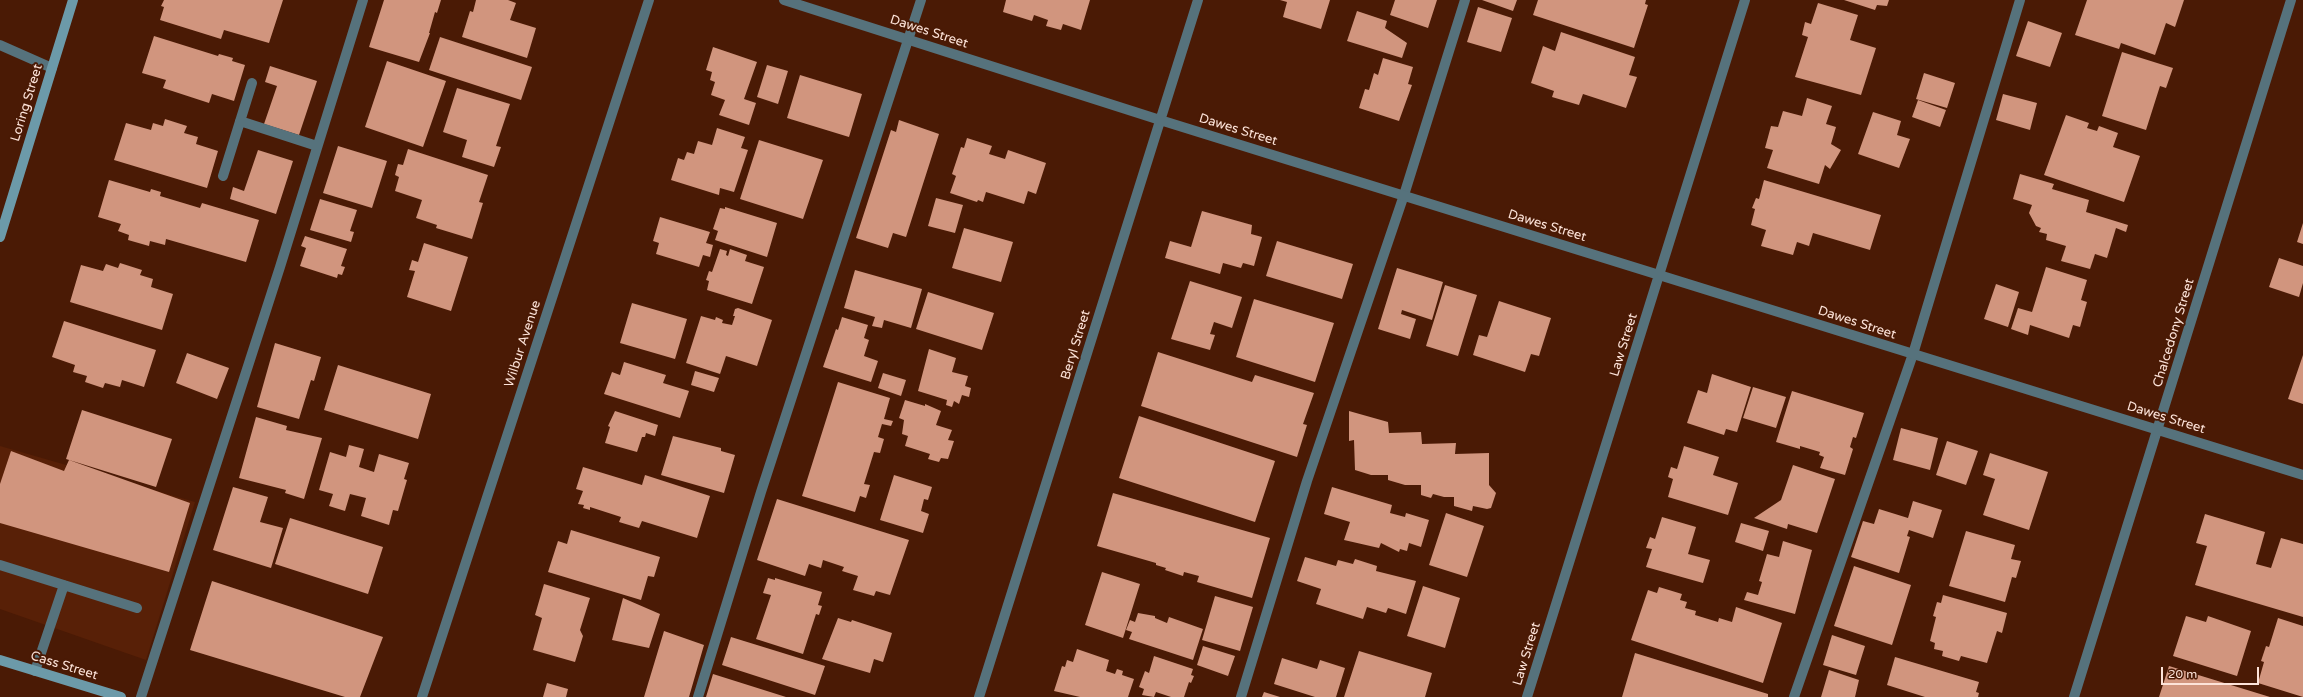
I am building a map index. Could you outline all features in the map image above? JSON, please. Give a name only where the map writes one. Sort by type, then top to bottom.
[{"type":"street","name":"Loring Street","points":[[0,237],[73,0]]},
{"type":"street","points":[[141,697],[318,146],[363,0]]},
{"type":"street","name":"Wilbur Avenue","points":[[422,697],[649,0]]},
{"type":"street","name":"Dawes Street","points":[[784,0],[1160,120],[1913,354],[2158,428],[2303,475]]},
{"type":"street","points":[[698,697],[761,492],[921,0]]},
{"type":"street","name":"Beryl Street","points":[[979,697],[1198,0]]},
{"type":"street","points":[[1241,697],[1307,481],[1404,195],[1465,0]]},
{"type":"street","name":"Law Street","points":[[1527,697],[1745,0]]},
{"type":"street","points":[[1794,697],[1913,354],[2020,0]]},
{"type":"street","name":"Chalcedony Street","points":[[2074,697],[2291,0]]},
{"type":"street","points":[[0,45],[52,68]]},
{"type":"street","points":[[223,176],[252,83]]},
{"type":"street","points":[[240,121],[318,146]]},
{"type":"street","points":[[0,565],[137,608]]},
{"type":"street","points":[[35,671],[64,586]]},
{"type":"street","name":"Cass Street","points":[[0,660],[121,697]]},
{"type":"shaded area","points":[[0,446],[195,502],[146,660],[0,609]]},
{"type":"building","points":[[164,0],[283,0],[269,43],[224,30],[221,39],[160,20],[164,7],[161,6]]},
{"type":"building","points":[[384,0],[441,0],[437,13],[435,12],[430,33],[419,62],[369,47]]},
{"type":"building","points":[[476,0],[508,0],[516,3],[510,20],[536,28],[527,58],[462,37],[470,11],[473,12]]},
{"type":"building","points":[[1006,0],[1090,0],[1081,30],[1063,24],[1061,30],[1046,26],[1048,20],[1034,15],[1032,21],[1003,12]]},
{"type":"building","points":[[1280,0],[1330,0],[1321,29],[1283,17],[1287,2]]},
{"type":"building","points":[[1395,0],[1437,0],[1428,28],[1390,15]]},
{"type":"building","points":[[1482,0],[1517,0],[1513,11]]},
{"type":"building","points":[[1538,0],[1646,0],[1645,4],[1648,5],[1634,48],[1533,15]]},
{"type":"building","points":[[1844,0],[1889,0],[1887,6],[1877,5],[1875,10]]},
{"type":"building","points":[[2087,0],[2184,0],[2175,27],[2166,23],[2155,55],[2121,43],[2119,49],[2075,35]]},
{"type":"building","points":[[1818,3],[1858,15],[1850,40],[1876,48],[1861,95],[1795,77],[1808,37],[1802,35],[1805,22],[1811,24]]},
{"type":"building","points":[[1478,7],[1512,18],[1501,52],[1467,42]]},
{"type":"building","points":[[1357,11],[1387,21],[1385,28],[1407,43],[1402,58],[1347,41]]},
{"type":"building","points":[[2028,21],[2062,33],[2050,67],[2016,56]]},
{"type":"building","points":[[1561,32],[1635,57],[1629,75],[1637,77],[1626,108],[1583,94],[1579,105],[1552,97],[1554,91],[1531,83],[1543,46],[1555,51]]},
{"type":"building","points":[[154,36],[218,56],[219,54],[233,58],[232,61],[245,65],[234,101],[212,94],[209,103],[163,88],[166,80],[142,73]]},
{"type":"building","points":[[440,37],[532,67],[521,100],[429,70]]},
{"type":"building","points":[[713,47],[757,62],[744,99],[756,103],[749,125],[719,115],[725,100],[711,95],[715,82],[710,80],[712,72],[706,70]]},
{"type":"building","points":[[2122,52],[2173,68],[2166,88],[2160,86],[2146,130],[2102,116]]},
{"type":"building","points":[[1383,58],[1413,67],[1408,84],[1412,85],[1399,121],[1359,108],[1365,89],[1369,90],[1374,73],[1378,75]]},
{"type":"building","points":[[387,61],[446,81],[423,147],[365,127]]},
{"type":"building","points":[[767,65],[788,71],[778,104],[757,97]]},
{"type":"building","points":[[270,66],[317,81],[299,135],[264,124],[277,86],[265,82]]},
{"type":"building","points":[[1924,73],[1955,83],[1947,108],[1916,99]]},
{"type":"building","points":[[800,75],[862,94],[849,137],[787,118]]},
{"type":"building","points":[[457,88],[510,104],[496,146],[501,147],[494,167],[462,157],[467,140],[443,132]]},
{"type":"building","points":[[2003,94],[2037,103],[2030,130],[1996,120]]},
{"type":"building","points":[[1807,98],[1832,106],[1826,124],[1836,127],[1831,144],[1841,150],[1830,169],[1825,165],[1819,184],[1767,168],[1773,150],[1765,148],[1771,126],[1778,127],[1783,111],[1802,116]]},
{"type":"building","points":[[1918,100],[1946,110],[1940,127],[1912,117]]},
{"type":"building","points":[[1873,112],[1901,121],[1897,135],[1910,139],[1899,168],[1858,154]]},
{"type":"building","points":[[2066,115],[2089,123],[2087,128],[2097,131],[2099,126],[2118,133],[2113,147],[2140,156],[2124,202],[2044,175]]},
{"type":"building","points":[[165,119],[187,126],[184,133],[198,137],[196,144],[218,151],[207,188],[114,160],[126,123],[151,130],[153,123],[163,126]]},
{"type":"building","points":[[899,120],[939,134],[906,237],[893,233],[888,248],[856,238],[891,130],[896,132]]},
{"type":"building","points":[[717,128],[745,137],[741,148],[748,150],[734,192],[720,188],[719,195],[671,180],[678,158],[684,160],[687,152],[694,154],[698,141],[712,145]]},
{"type":"building","points":[[967,138],[992,146],[989,154],[1005,159],[1008,150],[1046,163],[1036,194],[1028,191],[1024,204],[986,192],[983,202],[978,200],[977,202],[950,193],[956,176],[952,174],[961,147],[964,148]]},
{"type":"building","points":[[759,140],[823,160],[803,219],[740,199]]},
{"type":"building","points":[[338,146],[387,161],[372,208],[323,193]]},
{"type":"building","points":[[408,149],[488,175],[479,202],[483,203],[472,239],[436,228],[437,225],[416,218],[422,200],[395,191],[399,177],[395,175],[398,164],[403,165]]},
{"type":"building","points":[[258,150],[293,161],[276,214],[230,199],[233,187],[244,191]]},
{"type":"building","points":[[2020,174],[2054,184],[2052,189],[2089,200],[2086,212],[2128,225],[2126,232],[2116,228],[2107,258],[2095,254],[2090,269],[2061,261],[2066,246],[2046,240],[2047,234],[2039,232],[2041,228],[2036,226],[2029,213],[2032,205],[2013,199]]},
{"type":"building","points":[[109,180],[150,192],[151,189],[161,192],[160,196],[200,208],[202,203],[259,220],[246,262],[166,239],[165,245],[150,241],[149,246],[128,240],[129,235],[118,231],[121,224],[98,217]]},
{"type":"building","points":[[1764,180],[1881,215],[1870,250],[1813,233],[1809,246],[1797,242],[1793,255],[1761,246],[1766,230],[1751,225],[1755,209],[1752,208],[1756,198],[1759,199]]},
{"type":"building","points":[[936,198],[963,205],[955,233],[928,226]]},
{"type":"building","points":[[320,199],[357,210],[350,231],[354,232],[351,242],[310,230]]},
{"type":"building","points":[[725,207],[777,223],[767,257],[715,240],[718,231],[713,229],[720,208],[725,209]]},
{"type":"building","points":[[1202,211],[1252,225],[1251,234],[1262,237],[1254,266],[1243,263],[1241,268],[1223,263],[1220,274],[1165,258],[1170,241],[1191,247]]},
{"type":"building","points":[[660,217],[710,232],[706,243],[713,245],[710,257],[703,255],[699,267],[656,254],[659,243],[653,241]]},
{"type":"building","points":[[2303,223],[2303,244],[2297,242]]},
{"type":"building","points":[[964,228],[1013,242],[1001,282],[952,268]]},
{"type":"building","points":[[305,236],[347,249],[341,266],[345,267],[342,275],[338,274],[337,278],[300,266],[306,248],[301,246]]},
{"type":"building","points":[[1277,241],[1353,264],[1342,299],[1266,276]]},
{"type":"building","points":[[424,243],[468,257],[451,311],[407,297],[415,271],[409,270],[412,260],[418,262]]},
{"type":"building","points":[[720,249],[727,251],[726,255],[728,256],[730,249],[747,255],[745,261],[764,267],[752,304],[707,290],[709,281],[706,280],[709,271],[712,272]]},
{"type":"building","points":[[2279,258],[2303,266],[2303,283],[2299,297],[2269,287]]},
{"type":"building","points":[[120,263],[142,270],[140,275],[153,279],[151,287],[173,294],[162,330],[70,302],[81,265],[103,271],[106,264],[118,268]]},
{"type":"building","points":[[2046,267],[2087,280],[2081,300],[2087,302],[2080,327],[2073,325],[2069,338],[2030,325],[2028,335],[2011,329],[2018,308],[2032,312]]},
{"type":"building","points":[[1397,268],[1443,282],[1432,320],[1402,310],[1401,314],[1416,319],[1410,339],[1378,329]]},
{"type":"building","points":[[855,270],[922,289],[911,328],[884,320],[882,328],[872,326],[875,317],[844,308]]},
{"type":"building","points":[[1190,281],[1242,297],[1232,328],[1214,322],[1210,334],[1215,335],[1210,350],[1171,339]]},
{"type":"building","points":[[1996,284],[2019,292],[2008,327],[1984,319]]},
{"type":"building","points":[[1445,285],[1477,295],[1458,356],[1426,346]]},
{"type":"building","points":[[928,292],[994,313],[982,350],[916,329]]},
{"type":"building","points":[[1254,299],[1334,323],[1315,382],[1236,357]]},
{"type":"building","points":[[1499,301],[1551,318],[1539,356],[1531,354],[1525,372],[1473,355],[1479,335],[1487,337]]},
{"type":"building","points":[[632,303],[687,319],[675,359],[620,343]]},
{"type":"building","points":[[738,308],[772,320],[757,366],[726,356],[720,374],[686,363],[701,316],[715,320],[716,317],[723,320],[722,323],[732,325],[735,316],[733,316],[735,309]]},
{"type":"building","points":[[842,317],[868,325],[864,338],[869,340],[864,356],[878,361],[871,382],[823,367],[836,329],[838,330]]},
{"type":"building","points":[[64,321],[156,350],[144,387],[122,380],[120,387],[105,383],[103,388],[85,382],[87,376],[73,372],[75,365],[52,357]]},
{"type":"building","points":[[275,343],[321,357],[314,381],[311,380],[299,419],[257,407]]},
{"type":"building","points":[[929,349],[956,358],[952,372],[968,376],[965,386],[971,388],[969,397],[962,395],[959,404],[954,401],[952,407],[946,405],[947,400],[918,391]]},
{"type":"building","points":[[1158,352],[1252,382],[1255,375],[1314,393],[1303,424],[1307,425],[1297,457],[1141,406]]},
{"type":"building","points":[[187,353],[229,368],[217,399],[176,383]]},
{"type":"building","points":[[2303,355],[2303,404],[2288,399]]},
{"type":"building","points":[[624,362],[666,375],[663,383],[689,391],[680,418],[604,394],[612,372],[620,375]]},
{"type":"building","points":[[338,365],[431,394],[418,439],[324,410]]},
{"type":"building","points":[[695,371],[719,378],[714,392],[691,385]]},
{"type":"building","points":[[883,373],[906,380],[901,396],[878,388]]},
{"type":"building","points":[[1712,374],[1751,387],[1737,432],[1726,429],[1724,435],[1687,423],[1698,390],[1707,393]]},
{"type":"building","points":[[838,382],[890,398],[884,419],[893,421],[891,426],[882,424],[878,437],[884,439],[880,453],[874,452],[864,484],[870,485],[866,498],[860,496],[855,512],[802,496]]},
{"type":"building","points":[[1753,387],[1786,397],[1776,428],[1743,418]]},
{"type":"building","points":[[1792,391],[1864,413],[1856,438],[1853,437],[1850,447],[1853,449],[1845,475],[1820,468],[1824,457],[1819,455],[1820,452],[1800,446],[1800,449],[1776,442]]},
{"type":"building","points":[[905,400],[925,406],[925,404],[941,411],[936,425],[952,430],[948,440],[954,441],[948,459],[941,458],[939,462],[928,459],[930,454],[905,446],[908,436],[902,434],[904,420],[899,418]]},
{"type":"building","points":[[82,410],[172,439],[156,487],[66,459]]},
{"type":"building","points":[[615,411],[658,425],[655,436],[646,433],[645,437],[642,437],[637,452],[605,443],[610,427],[608,426]]},
{"type":"building","points":[[1349,411],[1388,422],[1389,433],[1421,432],[1422,444],[1456,443],[1455,454],[1489,453],[1489,485],[1496,493],[1491,508],[1487,509],[1473,506],[1472,511],[1454,506],[1454,497],[1444,497],[1433,494],[1431,498],[1421,495],[1421,485],[1405,485],[1388,480],[1388,475],[1371,475],[1355,470],[1354,440],[1349,441]]},
{"type":"building","points":[[1139,416],[1275,461],[1255,522],[1119,478]]},
{"type":"building","points":[[256,417],[287,426],[286,430],[322,438],[304,499],[285,493],[286,490],[239,478]]},
{"type":"building","points":[[1901,428],[1938,438],[1930,470],[1893,460]]},
{"type":"building","points":[[673,436],[721,448],[721,451],[735,455],[724,493],[661,475]]},
{"type":"building","points":[[1947,441],[1978,451],[1966,485],[1936,475]]},
{"type":"building","points":[[349,445],[364,449],[359,467],[374,472],[379,454],[409,463],[404,479],[407,480],[398,511],[393,510],[389,525],[361,516],[366,498],[350,494],[345,511],[329,506],[333,494],[319,490],[330,452],[346,457]]},
{"type":"building","points":[[1684,446],[1719,457],[1713,475],[1738,483],[1728,515],[1668,497],[1673,479],[1668,477],[1671,467],[1677,469]]},
{"type":"building","points":[[11,451],[64,471],[69,460],[190,503],[169,572],[0,523],[0,484]]},
{"type":"building","points":[[1990,453],[2048,472],[2029,530],[1983,515],[1995,479],[1983,475]]},
{"type":"building","points":[[1793,465],[1835,479],[1817,533],[1788,524],[1787,529],[1754,518],[1781,500]]},
{"type":"building","points":[[583,467],[642,485],[645,475],[710,496],[697,538],[642,521],[639,528],[619,522],[621,517],[590,507],[590,510],[583,508],[584,505],[578,504],[583,491],[576,489]]},
{"type":"building","points":[[894,475],[932,487],[928,500],[924,499],[921,511],[929,514],[923,533],[880,520]]},
{"type":"building","points":[[233,487],[268,497],[260,522],[283,528],[271,568],[213,550]]},
{"type":"building","points":[[1332,487],[1392,505],[1390,513],[1405,517],[1406,513],[1429,520],[1421,547],[1409,543],[1407,551],[1400,549],[1399,552],[1381,543],[1379,548],[1344,540],[1350,522],[1324,514]]},
{"type":"building","points":[[1113,493],[1270,538],[1252,598],[1197,582],[1199,576],[1184,572],[1183,576],[1165,570],[1166,568],[1156,565],[1156,563],[1097,546]]},
{"type":"building","points":[[777,499],[909,540],[890,595],[876,591],[874,596],[853,590],[858,576],[842,571],[844,567],[823,560],[821,568],[809,564],[805,576],[757,560]]},
{"type":"building","points":[[1913,501],[1942,510],[1933,538],[1909,530],[1907,536],[1910,537],[1899,573],[1851,557],[1863,521],[1874,524],[1879,509],[1908,518]]},
{"type":"building","points":[[1446,513],[1484,526],[1467,577],[1429,565]]},
{"type":"building","points":[[2205,514],[2265,532],[2256,564],[2271,568],[2281,538],[2303,544],[2303,617],[2195,585],[2207,546],[2196,543]]},
{"type":"building","points":[[1662,517],[1696,527],[1688,554],[1710,560],[1703,583],[1646,567],[1652,549],[1646,548],[1650,537],[1655,539]]},
{"type":"building","points":[[290,518],[383,547],[368,594],[275,564]]},
{"type":"building","points":[[1741,523],[1769,531],[1763,551],[1735,542]]},
{"type":"building","points":[[571,530],[660,557],[654,577],[648,576],[641,600],[548,572],[558,541],[567,544]]},
{"type":"building","points":[[1966,531],[2015,545],[2011,559],[2021,561],[2016,578],[2012,577],[2005,602],[1949,586]]},
{"type":"building","points":[[1783,541],[1812,550],[1795,614],[1744,600],[1747,592],[1758,595],[1762,582],[1759,581],[1767,554],[1779,557]]},
{"type":"building","points":[[1305,557],[1336,566],[1338,560],[1353,564],[1355,559],[1377,566],[1376,571],[1416,581],[1406,614],[1388,608],[1386,613],[1367,607],[1363,619],[1316,604],[1321,589],[1297,581]]},
{"type":"building","points":[[1854,566],[1911,585],[1892,645],[1834,626]]},
{"type":"building","points":[[1102,572],[1140,584],[1123,638],[1085,625]]},
{"type":"building","points":[[768,578],[775,580],[775,578],[822,592],[818,605],[822,606],[819,615],[816,614],[803,654],[756,639],[771,595],[763,593]]},
{"type":"building","points":[[212,581],[383,637],[360,697],[345,697],[190,650]]},
{"type":"building","points":[[544,584],[590,598],[580,630],[583,636],[575,662],[533,650],[542,618],[535,615]]},
{"type":"building","points":[[1423,586],[1460,598],[1445,648],[1407,636]]},
{"type":"building","points":[[1659,587],[1682,594],[1680,600],[1687,602],[1685,608],[1696,611],[1695,615],[1718,622],[1719,618],[1732,622],[1736,607],[1782,623],[1763,683],[1631,640],[1648,590],[1657,593]]},
{"type":"building","points":[[1943,595],[2007,613],[2002,633],[1997,631],[1987,663],[1961,656],[1959,661],[1942,656],[1943,651],[1934,649],[1935,643],[1930,641],[1936,617],[1933,616],[1937,602],[1941,603]]},
{"type":"building","points":[[1215,596],[1253,607],[1240,651],[1202,640]]},
{"type":"building","points":[[623,598],[660,614],[649,648],[612,640]]},
{"type":"building","points":[[1138,613],[1155,616],[1155,618],[1167,623],[1169,617],[1203,629],[1193,660],[1129,639],[1132,632],[1126,630],[1130,620],[1135,622]]},
{"type":"building","points":[[2186,616],[2206,622],[2208,616],[2251,631],[2237,676],[2173,656]]},
{"type":"building","points":[[838,618],[851,622],[852,620],[892,633],[883,662],[874,659],[870,673],[822,659]]},
{"type":"building","points":[[2278,618],[2303,626],[2303,697],[2258,683],[2264,662],[2261,661],[2266,646],[2269,647]]},
{"type":"building","points":[[664,631],[704,645],[689,697],[644,697]]},
{"type":"building","points":[[1832,635],[1865,646],[1856,675],[1823,665]]},
{"type":"building","points":[[731,637],[825,666],[815,695],[722,665]]},
{"type":"building","points":[[1203,646],[1235,656],[1228,676],[1197,665]]},
{"type":"building","points":[[1077,649],[1109,660],[1106,671],[1115,674],[1117,669],[1123,671],[1122,675],[1134,679],[1128,697],[1080,697],[1054,691],[1062,666],[1065,667],[1067,660],[1073,662]]},
{"type":"building","points":[[1359,651],[1432,673],[1425,697],[1344,697]]},
{"type":"building","points":[[1635,653],[1768,694],[1768,697],[1622,697]]},
{"type":"building","points":[[1154,656],[1193,669],[1191,675],[1194,676],[1191,683],[1189,682],[1184,697],[1171,697],[1156,692],[1154,697],[1142,695],[1144,689],[1139,687],[1145,671],[1149,673]]},
{"type":"building","points":[[1895,657],[1979,682],[1976,692],[1979,693],[1978,697],[1925,697],[1887,685]]},
{"type":"building","points":[[1282,658],[1317,669],[1320,660],[1345,668],[1336,697],[1315,697],[1274,684]]},
{"type":"building","points":[[2169,666],[2270,697],[2159,697]]},
{"type":"building","points":[[1829,670],[1859,680],[1855,697],[1821,697]]},
{"type":"building","points":[[713,674],[786,697],[706,697]]},
{"type":"building","points":[[547,683],[568,689],[566,697],[543,697]]},
{"type":"building","points":[[1264,692],[1280,697],[1262,697]]}]
